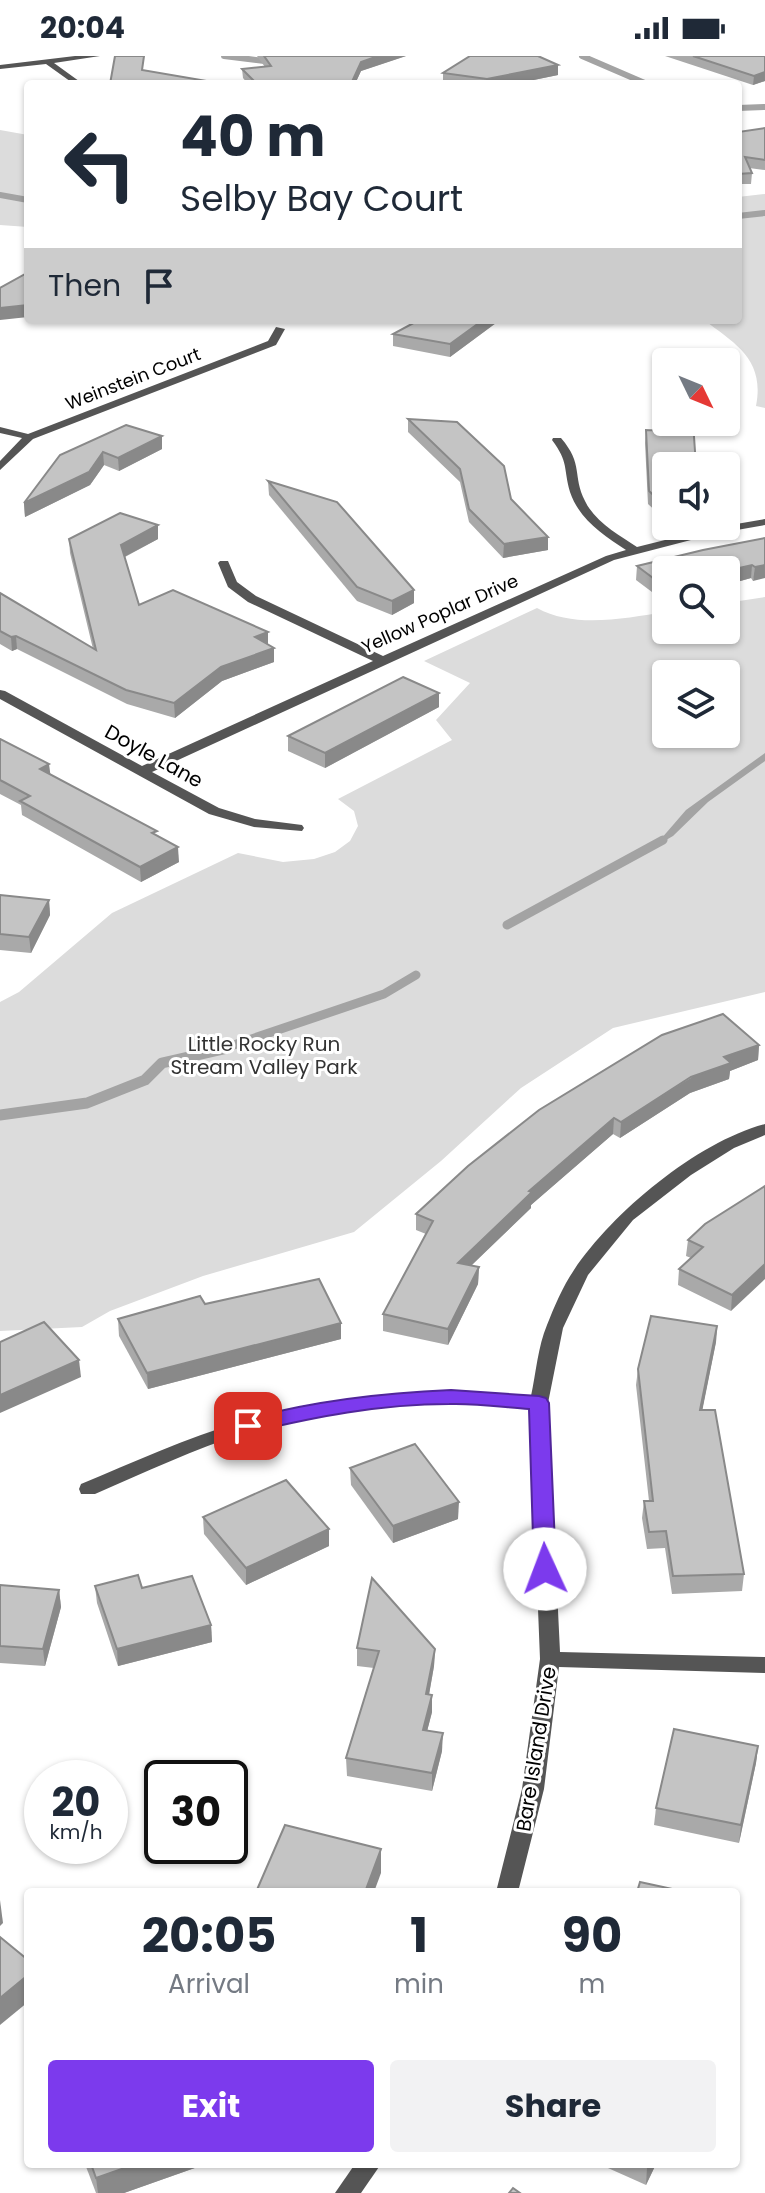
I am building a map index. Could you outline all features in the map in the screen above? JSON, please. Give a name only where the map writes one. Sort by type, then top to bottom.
[{"type":"street","points":[[0,67],[50,64],[96,56]]},
{"type":"street","points":[[50,64],[73,80]]},
{"type":"street","name":"Weinstein Court","points":[[0,467],[29,437],[272,343],[280,329]]},
{"type":"street","points":[[0,430],[29,437]]},
{"type":"street","points":[[557,440],[572,456],[576,491],[586,511],[600,527],[633,550]]},
{"type":"street","name":"Yellow Poplar Drive","points":[[142,771],[564,577],[633,550],[765,522]]},
{"type":"street","points":[[224,563],[232,584],[252,599],[381,660]]},
{"type":"street","name":"Doyle Lane","points":[[0,694],[214,811],[254,823],[297,828]]},
{"type":"street","name":"Bare Island Drive","points":[[508,1888],[533,1789],[550,1659],[539,1403],[543,1370],[565,1301],[605,1240],[656,1190],[728,1145],[765,1129]]},
{"type":"street","points":[[88,1489],[209,1439],[319,1409],[380,1400],[451,1397],[539,1403]]},
{"type":"street","points":[[550,1659],[765,1665]]},
{"type":"street","points":[[347,2193],[366,2168]]},
{"type":"green space","points":[[0,130],[24,134],[24,227],[0,225]]},
{"type":"green space","points":[[765,194],[765,408],[756,406],[758,390],[752,365],[740,348],[709,324],[742,324],[742,197]]},
{"type":"green space","name":"Little Rocky Run Stream Valley Park","points":[[765,597],[765,992],[613,1028],[521,1088],[441,1161],[354,1232],[203,1276],[110,1311],[82,1327],[0,1331],[0,1002],[19,992],[112,913],[238,853],[283,862],[314,859],[335,852],[350,841],[358,826],[354,811],[338,799],[452,740],[436,720],[470,683],[424,661],[537,608],[567,618],[617,619],[652,614],[652,644],[740,644],[740,601]]},
{"type":"shaded area","points":[[765,753],[765,761],[708,802],[673,836],[654,847],[686,810]]},
{"type":"building","points":[[115,56],[144,56],[142,70],[201,80],[111,80]]},
{"type":"building","points":[[264,56],[378,56],[361,62],[353,80],[253,80],[242,69],[271,66]]},
{"type":"building","points":[[470,56],[538,56],[558,65],[487,79],[443,73]]},
{"type":"building","points":[[693,56],[765,56],[765,72],[754,76]]},
{"type":"building","points":[[765,128],[765,160],[745,157],[752,173],[742,174],[742,131]]},
{"type":"building","points":[[24,275],[24,305],[0,308],[0,288]]},
{"type":"building","points":[[412,324],[478,324],[450,344],[393,334]]},
{"type":"building","points":[[408,419],[457,422],[504,466],[511,499],[548,537],[504,544],[469,509],[460,469]]},
{"type":"building","points":[[126,425],[162,436],[118,458],[103,452],[89,472],[24,503],[60,455]]},
{"type":"building","points":[[646,430],[652,430],[652,436],[694,436],[695,452],[652,452],[652,494],[649,491]]},
{"type":"building","points":[[268,481],[337,502],[414,590],[392,601],[357,587]]},
{"type":"building","points":[[120,513],[158,525],[121,545],[139,605],[173,590],[268,632],[255,637],[274,648],[221,667],[174,703],[126,690],[0,631],[0,593],[96,650],[69,539]]},
{"type":"building","points":[[765,538],[765,565],[740,568],[740,556],[678,556]]},
{"type":"building","points":[[652,562],[652,577],[637,566]]},
{"type":"building","points":[[403,677],[439,693],[325,753],[288,736]]},
{"type":"building","points":[[0,739],[49,764],[40,769],[157,831],[152,833],[178,847],[140,867],[20,801],[30,796],[0,780]]},
{"type":"building","points":[[0,895],[49,900],[29,937],[0,934]]},
{"type":"building","points":[[723,1014],[759,1045],[724,1057],[731,1063],[691,1077],[621,1122],[614,1118],[529,1191],[532,1192],[458,1263],[479,1267],[448,1329],[383,1314],[433,1221],[416,1214],[468,1166],[539,1110],[662,1035]]},
{"type":"building","points":[[765,1186],[765,1264],[732,1295],[679,1269],[703,1247],[688,1240],[705,1224]]},
{"type":"building","points":[[319,1279],[341,1323],[147,1373],[118,1319],[200,1296],[205,1304]]},
{"type":"building","points":[[651,1316],[717,1326],[700,1410],[715,1410],[744,1574],[673,1576],[666,1531],[649,1532],[644,1501],[653,1501],[638,1369]]},
{"type":"building","points":[[44,1322],[79,1360],[0,1395],[0,1342]]},
{"type":"building","points":[[415,1444],[459,1502],[393,1526],[350,1468]]},
{"type":"building","points":[[286,1480],[329,1529],[246,1568],[203,1517]]},
{"type":"building","points":[[138,1575],[142,1588],[192,1576],[211,1625],[117,1649],[95,1586]]},
{"type":"building","points":[[372,1578],[435,1649],[426,1694],[432,1695],[423,1730],[443,1733],[432,1773],[346,1758],[379,1651],[357,1648]]},
{"type":"building","points":[[0,1585],[59,1590],[43,1649],[0,1646]]},
{"type":"building","points":[[674,1729],[758,1746],[741,1825],[656,1808]]},
{"type":"building","points":[[285,1825],[381,1849],[366,1888],[258,1888]]},
{"type":"building","points":[[640,1882],[668,1888],[638,1888]]},
{"type":"building","points":[[0,1937],[24,1957],[24,1978],[0,1998]]},
{"type":"building","points":[[92,2168],[125,2168],[96,2178]]},
{"type":"waterway","points":[[224,56],[273,62]]},
{"type":"waterway","points":[[582,56],[638,80]]},
{"type":"waterway","points":[[742,108],[765,107]]},
{"type":"waterway","points":[[0,195],[24,199]]},
{"type":"waterway","points":[[742,216],[765,213]]},
{"type":"waterway","points":[[507,925],[663,840]]},
{"type":"waterway","points":[[219,1050],[384,994],[416,975]]},
{"type":"waterway","points":[[0,1115],[87,1103],[145,1080],[162,1063],[228,1048]]},
{"type":"route","points":[[248,1426],[319,1409],[380,1400],[451,1397],[539,1403],[545,1569]]}]
